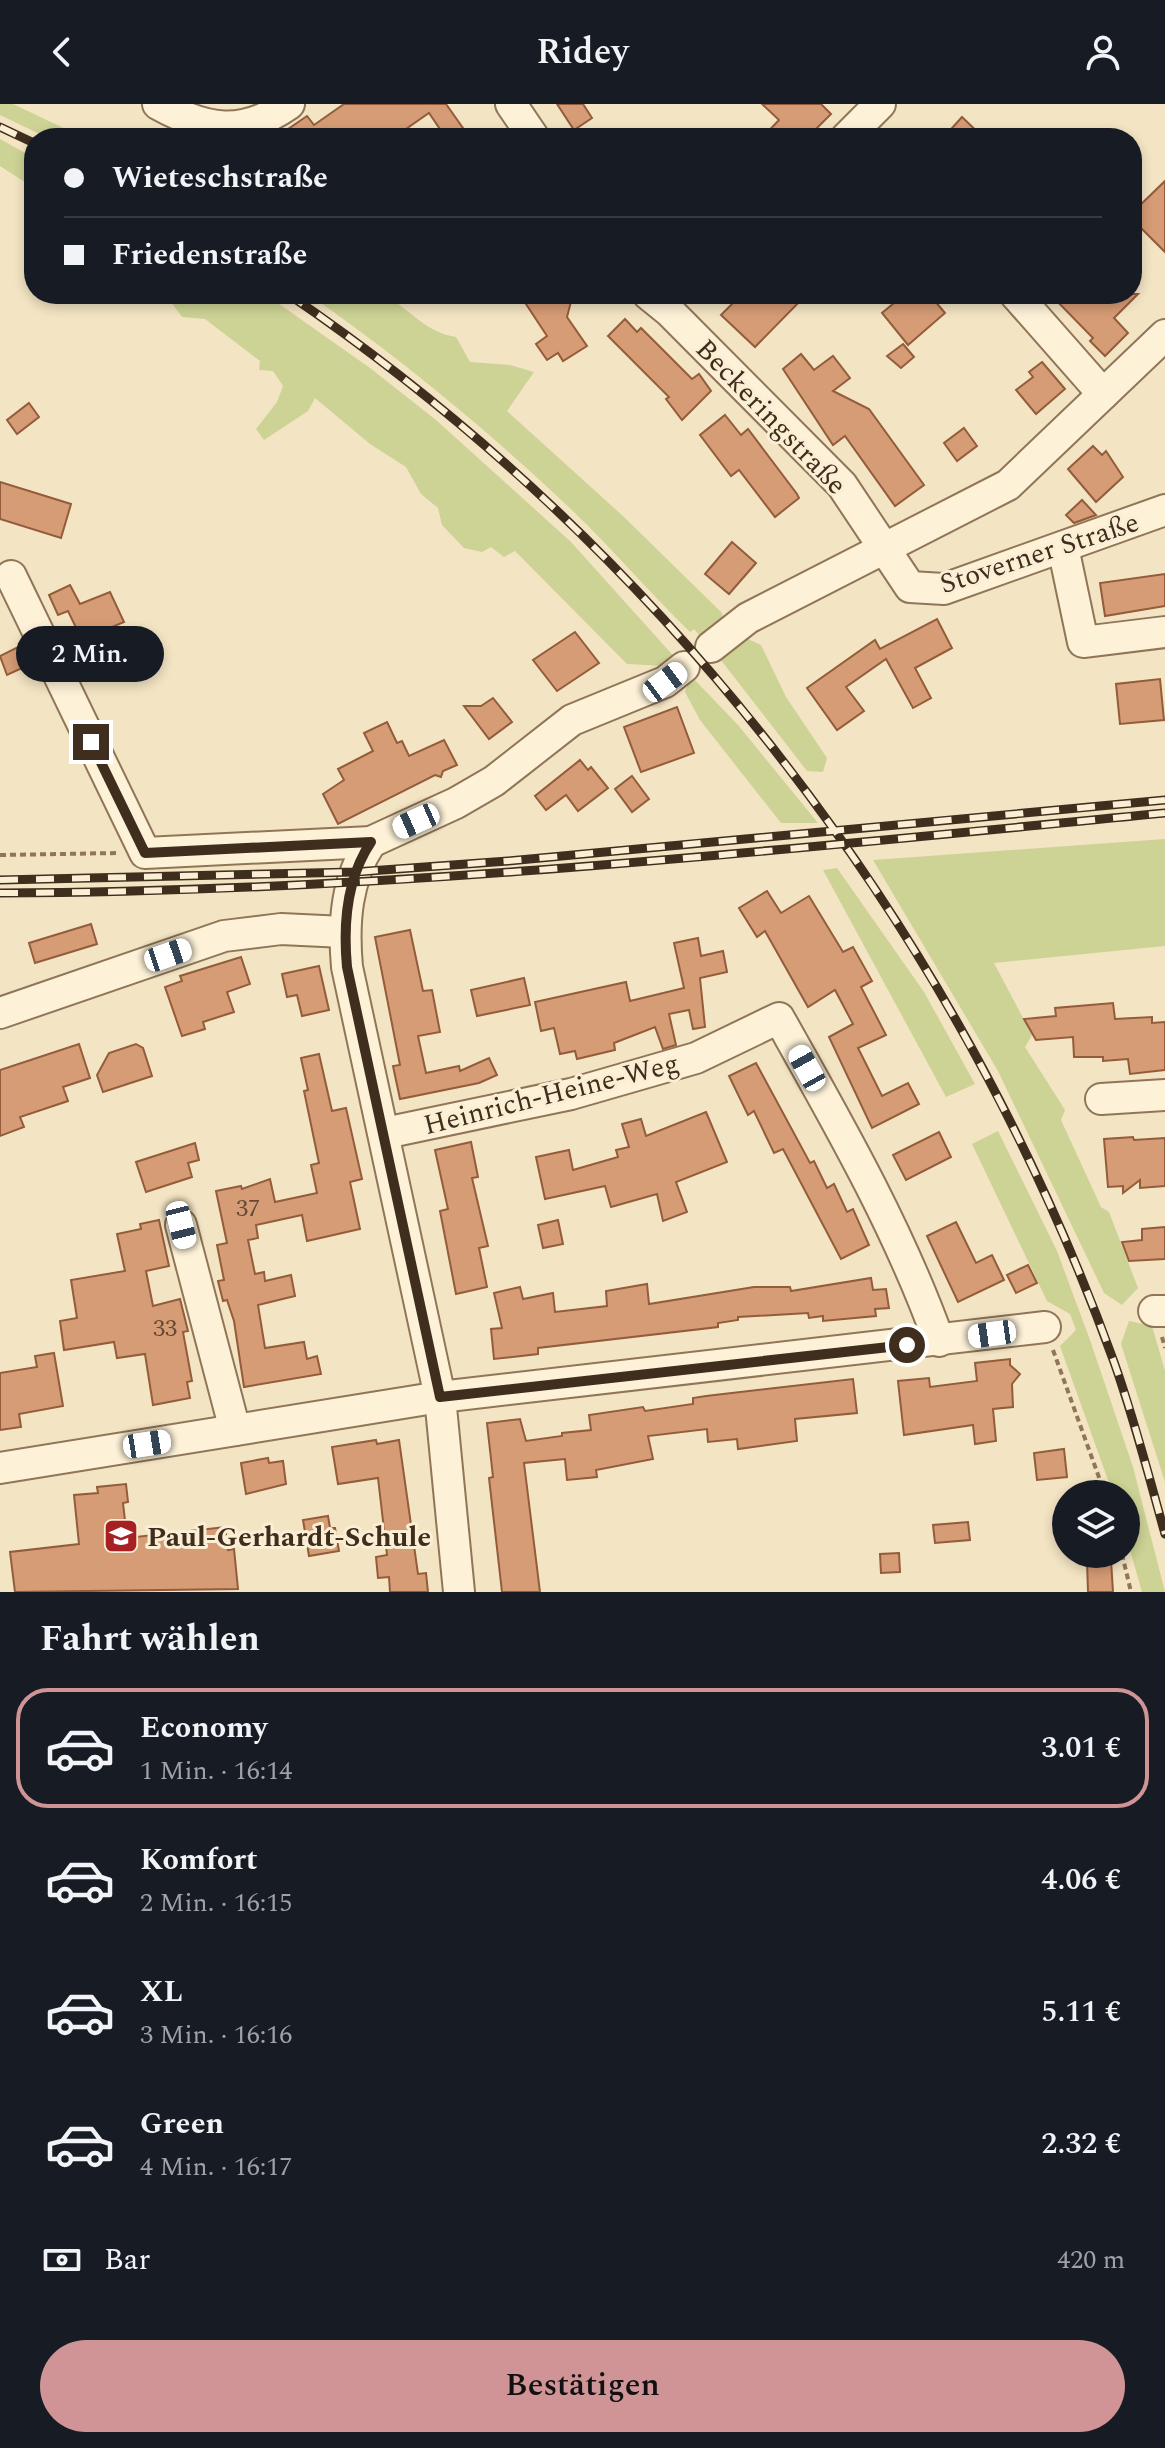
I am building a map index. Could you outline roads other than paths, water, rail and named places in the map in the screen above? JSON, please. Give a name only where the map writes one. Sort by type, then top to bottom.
[{"type":"street","points":[[158,104],[211,127],[246,127],[289,104]]},
{"type":"street","points":[[511,104],[527,128]]},
{"type":"street","points":[[856,128],[880,104]]},
{"type":"street","name":"Beckeringstraße","points":[[672,304],[842,485],[883,548]]},
{"type":"street","points":[[1024,304],[1103,394]]},
{"type":"street","points":[[711,647],[748,618],[1008,485],[1165,335]]},
{"type":"street","name":"Stoverner Straße","points":[[883,548],[910,587],[944,589],[1165,510]]},
{"type":"street","points":[[1063,547],[1083,642],[1165,632]]},
{"type":"street","points":[[11,576],[145,853],[371,842],[456,803],[494,781],[572,720],[665,682],[684,667]]},
{"type":"street","points":[[371,842],[355,872],[344,932],[347,967],[440,1397],[459,1592]]},
{"type":"street","points":[[0,1013],[224,936],[281,929],[344,932]]},
{"type":"street","name":"Heinrich-Heine-Weg","points":[[385,1133],[571,1094],[696,1058],[779,1018],[850,1143],[914,1272],[939,1341]]},
{"type":"street","points":[[1101,1099],[1165,1095]]},
{"type":"street","points":[[181,1225],[235,1430]]},
{"type":"street","points":[[0,1468],[440,1397],[1045,1327]]},
{"type":"railway","points":[[0,127],[24,138]]},
{"type":"railway","points":[[301,304],[426,397],[555,509],[675,632],[785,763],[884,903],[972,1049],[1049,1203],[1114,1362],[1165,1534]]},
{"type":"railway","points":[[0,880],[355,872],[508,861],[1165,800]]},
{"type":"railway","points":[[0,893],[146,891],[438,877],[729,854],[1165,813]]},
{"type":"place","name":"Paul-Gerhardt-Schule","points":[[121,1536]]}]
